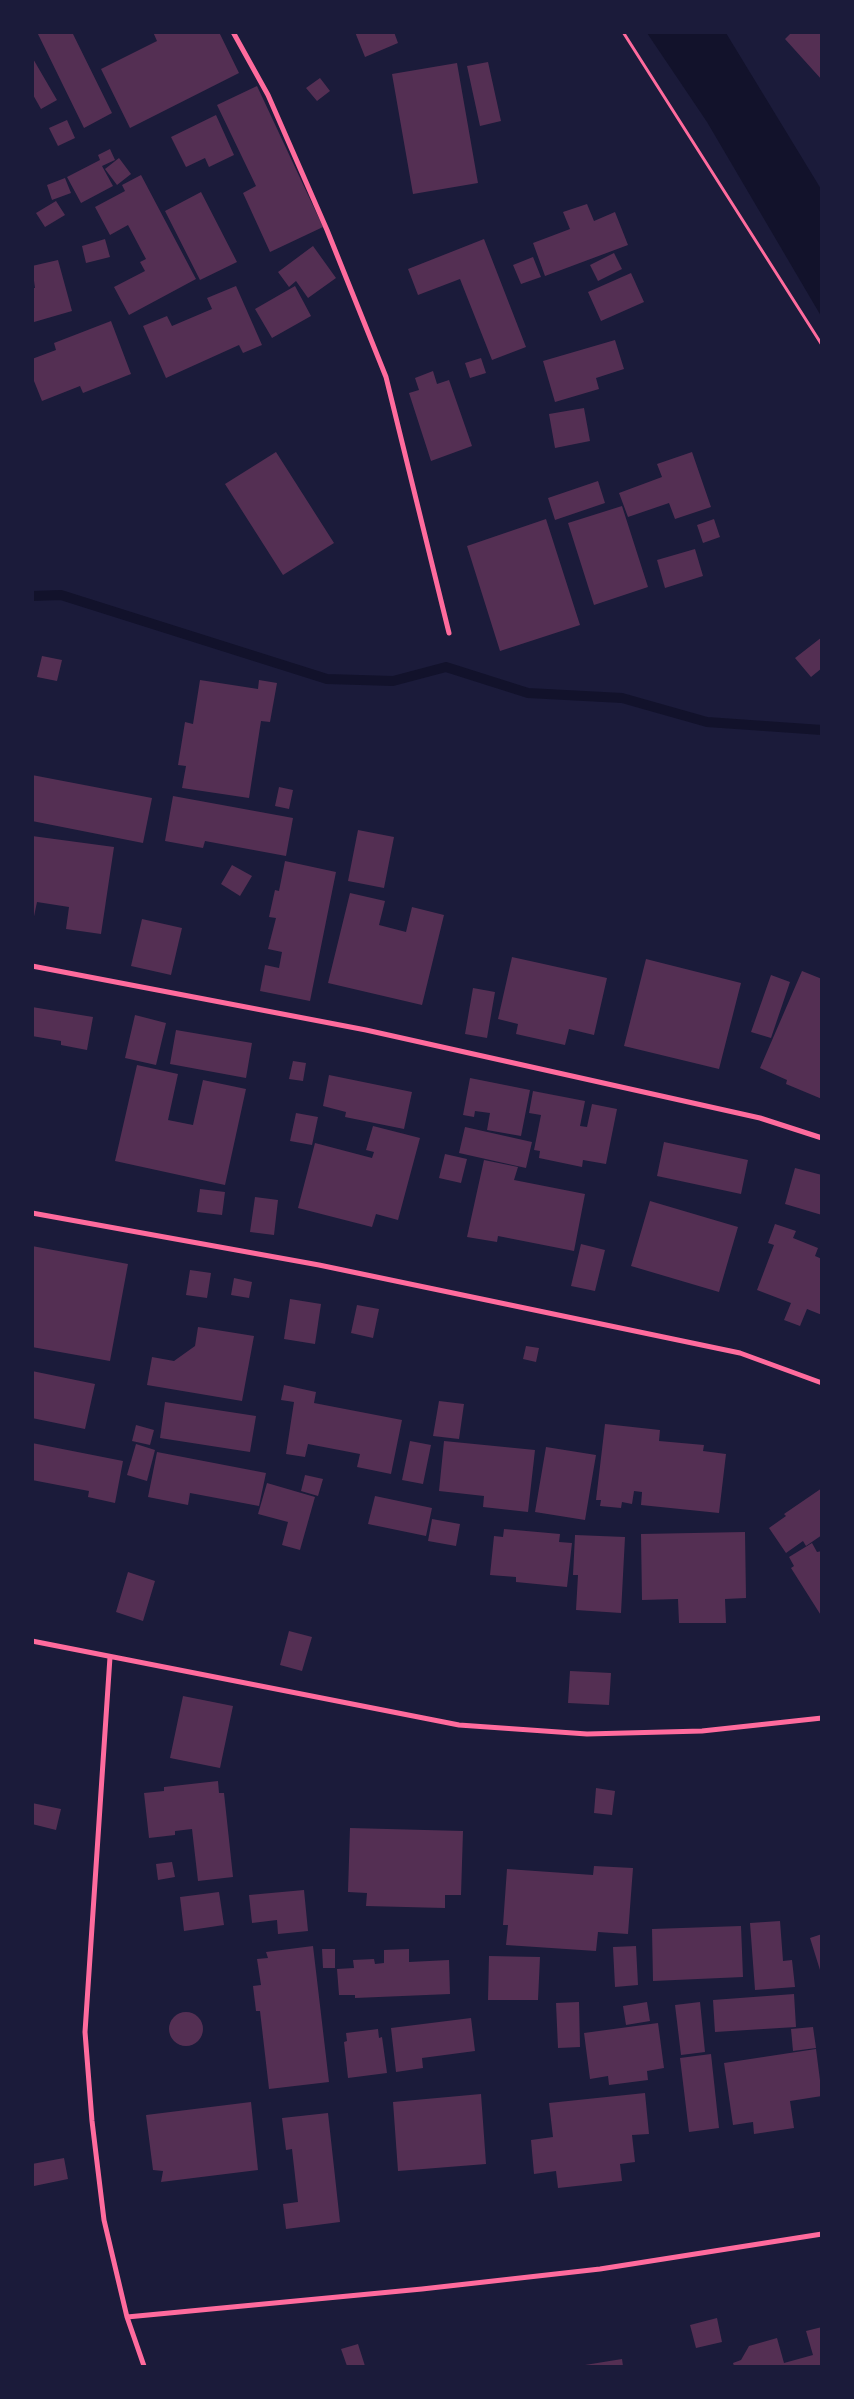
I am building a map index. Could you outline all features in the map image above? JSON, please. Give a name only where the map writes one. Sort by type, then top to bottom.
[{"type":"street","points":[[233,32],[268,95],[328,230],[386,378],[449,633]]},
{"type":"street","points":[[32,966],[366,1030],[760,1118],[822,1138]]},
{"type":"street","points":[[32,1213],[319,1265],[740,1352],[822,1383]]},
{"type":"street","points":[[32,1640],[110,1658],[459,1725],[587,1734],[702,1731],[822,1718]]},
{"type":"street","points":[[110,1658],[85,2032],[92,2121],[104,2220],[127,2317],[144,2366]]},
{"type":"street","points":[[127,2317],[422,2289],[600,2269],[822,2234]]},
{"type":"path","points":[[623,32],[822,345]]},
{"type":"shaded area","points":[[647,33],[726,33],[821,189],[821,316],[707,122]]},
{"type":"building","points":[[37,32],[72,32],[112,113],[84,128]]},
{"type":"building","points":[[153,32],[219,32],[239,73],[130,128],[101,69],[157,41]]},
{"type":"building","points":[[355,32],[394,32],[398,43],[365,57]]},
{"type":"building","points":[[792,32],[822,32],[822,80],[785,39]]},
{"type":"building","points":[[32,57],[57,100],[41,109],[32,93]]},
{"type":"building","points":[[488,62],[501,121],[480,126],[467,66]]},
{"type":"building","points":[[457,63],[478,183],[413,194],[392,74]]},
{"type":"building","points":[[320,78],[330,91],[317,101],[306,88]]},
{"type":"building","points":[[257,86],[323,227],[270,252],[243,193],[256,186],[217,105]]},
{"type":"building","points":[[216,115],[234,155],[209,167],[205,158],[186,167],[171,137]]},
{"type":"building","points":[[67,120],[75,138],[58,146],[49,128]]},
{"type":"building","points":[[110,149],[115,160],[102,166],[113,186],[81,203],[67,177],[100,160],[98,155]]},
{"type":"building","points":[[119,158],[131,174],[117,185],[105,169]]},
{"type":"building","points":[[141,175],[196,279],[129,315],[114,287],[145,271],[140,262],[146,259],[128,225],[110,235],[95,207],[125,191],[122,185]]},
{"type":"building","points":[[65,178],[71,193],[52,200],[47,185]]},
{"type":"building","points":[[201,192],[237,262],[200,280],[165,211]]},
{"type":"building","points":[[56,201],[65,215],[45,227],[36,213]]},
{"type":"building","points":[[587,204],[594,221],[615,212],[628,245],[545,276],[533,243],[570,229],[563,212]]},
{"type":"building","points":[[105,239],[110,257],[86,263],[82,246]]},
{"type":"building","points":[[484,239],[526,347],[492,360],[460,279],[418,295],[408,269]]},
{"type":"building","points":[[313,246],[336,278],[308,298],[296,281],[289,287],[278,272]]},
{"type":"building","points":[[614,253],[622,269],[598,281],[590,265]]},
{"type":"building","points":[[533,257],[541,277],[521,284],[513,265]]},
{"type":"building","points":[[58,260],[72,311],[34,322],[32,314],[32,288],[35,288],[32,266]]},
{"type":"building","points":[[631,273],[644,302],[601,321],[588,292]]},
{"type":"building","points":[[236,286],[262,345],[243,353],[239,345],[166,378],[143,326],[167,316],[172,326],[212,309],[207,298]]},
{"type":"building","points":[[295,286],[311,316],[272,338],[255,309]]},
{"type":"building","points":[[111,321],[131,374],[83,393],[80,386],[42,401],[32,376],[32,359],[56,350],[54,343]]},
{"type":"building","points":[[615,340],[624,369],[596,378],[599,389],[555,402],[543,361]]},
{"type":"building","points":[[481,358],[486,373],[470,378],[465,363]]},
{"type":"building","points":[[433,371],[437,384],[449,380],[472,446],[431,461],[409,393],[419,390],[415,378]]},
{"type":"building","points":[[584,408],[590,441],[555,448],[549,414]]},
{"type":"building","points":[[276,452],[334,543],[283,575],[225,484]]},
{"type":"building","points":[[692,452],[711,507],[675,519],[669,503],[628,517],[619,493],[662,477],[657,464]]},
{"type":"building","points":[[598,481],[605,503],[555,520],[548,498]]},
{"type":"building","points":[[622,506],[648,587],[594,605],[568,523]]},
{"type":"building","points":[[546,519],[580,625],[500,651],[467,546]]},
{"type":"building","points":[[714,519],[720,537],[703,543],[697,525]]},
{"type":"building","points":[[695,549],[703,576],[665,588],[657,560]]},
{"type":"building","points":[[822,637],[822,668],[811,677],[795,658]]},
{"type":"building","points":[[42,656],[62,660],[57,681],[37,677]]},
{"type":"building","points":[[200,680],[258,689],[259,680],[277,683],[270,722],[261,721],[249,798],[182,788],[186,766],[178,765],[185,722],[193,724]]},
{"type":"building","points":[[32,775],[152,798],[143,843],[32,821]]},
{"type":"building","points":[[279,787],[293,790],[289,809],[275,806]]},
{"type":"building","points":[[173,796],[293,818],[286,856],[205,841],[203,848],[165,841]]},
{"type":"building","points":[[358,830],[394,837],[384,888],[348,881]]},
{"type":"building","points":[[32,836],[114,847],[101,934],[66,929],[69,907],[37,902],[32,926]]},
{"type":"building","points":[[285,861],[336,872],[310,1001],[260,991],[265,965],[279,968],[282,952],[268,949],[276,918],[269,917],[275,890],[279,891]]},
{"type":"building","points":[[232,865],[252,876],[240,896],[221,884]]},
{"type":"building","points":[[350,893],[385,901],[379,925],[406,932],[412,907],[444,915],[422,1005],[328,983]]},
{"type":"building","points":[[142,919],[182,928],[171,975],[131,966]]},
{"type":"building","points":[[512,957],[607,978],[594,1035],[569,1029],[565,1045],[516,1034],[518,1024],[498,1019]]},
{"type":"building","points":[[646,959],[741,983],[719,1069],[624,1046]]},
{"type":"building","points":[[802,971],[822,979],[822,1099],[786,1084],[787,1080],[760,1068]]},
{"type":"building","points":[[771,975],[790,982],[771,1038],[751,1032]]},
{"type":"building","points":[[473,988],[495,992],[487,1038],[465,1034]]},
{"type":"building","points":[[32,1007],[93,1017],[87,1050],[61,1045],[61,1041],[32,1036]]},
{"type":"building","points":[[135,1015],[166,1023],[156,1065],[125,1058]]},
{"type":"building","points":[[176,1030],[252,1043],[246,1078],[170,1064]]},
{"type":"building","points":[[293,1061],[306,1063],[303,1081],[289,1079]]},
{"type":"building","points":[[137,1065],[178,1074],[168,1120],[193,1125],[203,1080],[246,1089],[225,1185],[115,1161]]},
{"type":"building","points":[[329,1075],[412,1092],[404,1129],[345,1117],[346,1112],[323,1106]]},
{"type":"building","points":[[470,1078],[530,1090],[521,1136],[487,1130],[490,1113],[475,1111],[474,1117],[463,1115]]},
{"type":"building","points":[[533,1091],[585,1101],[580,1126],[587,1127],[592,1104],[617,1109],[606,1164],[583,1160],[582,1167],[539,1158],[540,1151],[534,1150],[541,1115],[529,1113]]},
{"type":"building","points":[[296,1113],[318,1117],[312,1145],[290,1141]]},
{"type":"building","points":[[373,1126],[420,1138],[398,1220],[376,1214],[372,1227],[298,1208],[315,1143],[372,1158],[374,1152],[366,1150]]},
{"type":"building","points":[[465,1127],[532,1142],[526,1168],[459,1153]]},
{"type":"building","points":[[664,1142],[748,1160],[741,1194],[657,1176]]},
{"type":"building","points":[[445,1154],[467,1159],[461,1183],[439,1178]]},
{"type":"building","points":[[484,1160],[518,1167],[514,1180],[585,1194],[574,1251],[498,1236],[497,1242],[467,1237]]},
{"type":"building","points":[[795,1168],[822,1175],[822,1215],[785,1204]]},
{"type":"building","points":[[200,1189],[225,1192],[222,1215],[197,1212]]},
{"type":"building","points":[[255,1197],[278,1200],[274,1235],[250,1232]]},
{"type":"building","points":[[650,1201],[738,1227],[719,1292],[631,1266]]},
{"type":"building","points":[[775,1224],[796,1231],[793,1238],[818,1248],[815,1256],[822,1259],[822,1315],[807,1309],[800,1326],[784,1320],[791,1303],[757,1290],[774,1245],[768,1243]]},
{"type":"building","points":[[581,1244],[605,1250],[595,1291],[571,1286]]},
{"type":"building","points":[[32,1246],[128,1264],[110,1361],[32,1347]]},
{"type":"building","points":[[190,1270],[211,1273],[207,1298],[186,1295]]},
{"type":"building","points":[[234,1278],[252,1282],[249,1298],[231,1295]]},
{"type":"building","points":[[290,1299],[321,1304],[315,1344],[284,1339]]},
{"type":"building","points":[[357,1305],[379,1309],[373,1338],[351,1333]]},
{"type":"building","points":[[198,1327],[254,1336],[242,1401],[147,1385],[152,1357],[174,1361],[195,1346]]},
{"type":"building","points":[[526,1346],[539,1348],[536,1362],[523,1359]]},
{"type":"building","points":[[32,1371],[95,1384],[85,1429],[32,1418]]},
{"type":"building","points":[[284,1385],[316,1392],[314,1403],[402,1420],[391,1474],[357,1467],[360,1454],[308,1444],[305,1457],[286,1454],[294,1402],[281,1400]]},
{"type":"building","points":[[439,1401],[464,1404],[459,1439],[433,1436]]},
{"type":"building","points":[[165,1402],[256,1416],[250,1452],[160,1438]]},
{"type":"building","points":[[605,1424],[660,1430],[659,1441],[704,1445],[703,1451],[726,1454],[719,1513],[641,1505],[642,1492],[634,1491],[632,1504],[622,1502],[621,1508],[600,1506],[601,1500],[596,1500]]},
{"type":"building","points":[[136,1425],[154,1430],[150,1445],[132,1441]]},
{"type":"building","points":[[410,1441],[431,1445],[423,1484],[402,1480]]},
{"type":"building","points":[[444,1441],[535,1450],[528,1512],[483,1507],[484,1496],[439,1491]]},
{"type":"building","points":[[32,1443],[123,1461],[115,1503],[88,1497],[89,1491],[32,1480]]},
{"type":"building","points":[[136,1444],[155,1450],[147,1481],[127,1475]]},
{"type":"building","points":[[546,1447],[596,1455],[585,1520],[535,1512]]},
{"type":"building","points":[[157,1452],[266,1473],[259,1506],[190,1493],[188,1505],[148,1497]]},
{"type":"building","points":[[305,1475],[323,1479],[318,1496],[301,1491]]},
{"type":"building","points":[[267,1483],[315,1497],[300,1550],[282,1545],[288,1522],[258,1514]]},
{"type":"building","points":[[822,1488],[822,1535],[806,1546],[803,1541],[786,1553],[769,1528],[786,1516],[784,1514]]},
{"type":"building","points":[[375,1496],[432,1508],[426,1536],[368,1524]]},
{"type":"building","points":[[432,1519],[460,1524],[456,1546],[428,1541]]},
{"type":"building","points":[[504,1529],[560,1534],[559,1542],[572,1543],[567,1587],[516,1582],[516,1577],[490,1575],[494,1536],[503,1537]]},
{"type":"building","points":[[745,1532],[746,1598],[725,1599],[726,1623],[679,1623],[678,1599],[642,1600],[641,1534]]},
{"type":"building","points":[[575,1535],[625,1537],[621,1613],[576,1610],[578,1575],[573,1575]]},
{"type":"building","points":[[812,1543],[817,1552],[822,1551],[822,1617],[791,1568],[794,1566],[789,1557]]},
{"type":"building","points":[[128,1572],[155,1581],[143,1621],[116,1612]]},
{"type":"building","points":[[289,1631],[312,1637],[302,1671],[280,1665]]},
{"type":"building","points":[[570,1671],[611,1673],[609,1705],[568,1703]]},
{"type":"building","points":[[183,1696],[233,1706],[220,1768],[170,1758]]},
{"type":"building","points":[[218,1781],[219,1793],[224,1793],[233,1877],[198,1881],[192,1829],[175,1831],[175,1835],[149,1838],[144,1793],[164,1791],[164,1787]]},
{"type":"building","points":[[596,1788],[615,1791],[612,1815],[594,1813]]},
{"type":"building","points":[[32,1803],[61,1809],[56,1830],[32,1824]]},
{"type":"building","points":[[350,1828],[463,1831],[461,1895],[445,1895],[445,1908],[366,1906],[367,1893],[348,1892]]},
{"type":"building","points":[[172,1862],[175,1877],[158,1880],[156,1864]]},
{"type":"building","points":[[594,1866],[633,1868],[628,1934],[598,1932],[596,1951],[506,1945],[508,1925],[503,1925],[507,1869],[593,1875]]},
{"type":"building","points":[[304,1890],[308,1931],[278,1934],[277,1920],[252,1923],[249,1895]]},
{"type":"building","points":[[219,1892],[224,1925],[184,1931],[180,1897]]},
{"type":"building","points":[[780,1921],[783,1961],[792,1960],[795,1987],[755,1990],[750,1923]]},
{"type":"building","points":[[741,1926],[743,1977],[653,1981],[652,1929]]},
{"type":"building","points":[[822,1934],[822,1970],[820,1970],[810,1938]]},
{"type":"building","points":[[313,1946],[329,2082],[269,2089],[260,2011],[256,2011],[253,1986],[261,1985],[257,1959],[268,1958],[266,1952]]},
{"type":"building","points":[[636,1946],[638,1985],[615,1987],[613,1947]]},
{"type":"building","points":[[322,1949],[335,1949],[335,1968],[323,1968]]},
{"type":"building","points":[[409,1949],[409,1962],[449,1960],[450,1994],[355,1998],[355,1995],[339,1995],[337,1969],[354,1968],[353,1960],[374,1959],[375,1964],[384,1963],[384,1950]]},
{"type":"building","points":[[489,1956],[540,1957],[538,2000],[488,2000]]},
{"type":"building","points":[[794,1994],[796,2027],[715,2032],[713,2000]]},
{"type":"building","points":[[579,2002],[580,2047],[558,2048],[556,2003]]},
{"type":"building","points":[[647,2002],[650,2021],[626,2025],[623,2006]]},
{"type":"building","points":[[700,2002],[705,2052],[681,2055],[675,2005]]},
{"type":"building","points":[[186,2012],[193,2013],[198,2017],[202,2022],[202,2036],[198,2041],[193,2045],[186,2046],[179,2045],[174,2041],[170,2036],[169,2029],[170,2022],[174,2017],[179,2013]]},
{"type":"building","points":[[471,2018],[475,2051],[422,2058],[423,2068],[396,2072],[391,2028]]},
{"type":"building","points":[[658,2023],[664,2068],[647,2071],[648,2080],[609,2085],[608,2076],[590,2079],[584,2033]]},
{"type":"building","points":[[813,2027],[816,2048],[793,2051],[791,2029]]},
{"type":"building","points":[[378,2029],[379,2038],[382,2037],[387,2073],[348,2078],[344,2042],[347,2041],[346,2033]]},
{"type":"building","points":[[816,2049],[822,2096],[790,2101],[794,2128],[754,2134],[753,2122],[733,2125],[724,2063]]},
{"type":"building","points":[[711,2054],[719,2128],[689,2132],[680,2058]]},
{"type":"building","points":[[645,2093],[649,2134],[632,2135],[635,2162],[620,2164],[622,2181],[558,2188],[556,2171],[534,2174],[531,2140],[553,2137],[549,2103]]},
{"type":"building","points":[[481,2094],[486,2164],[398,2171],[393,2102]]},
{"type":"building","points":[[251,2102],[258,2170],[161,2182],[163,2171],[153,2170],[146,2115]]},
{"type":"building","points":[[328,2113],[340,2222],[286,2229],[283,2204],[298,2202],[292,2149],[286,2150],[282,2118]]},
{"type":"building","points":[[64,2158],[68,2179],[34,2186],[32,2164]]},
{"type":"building","points":[[717,2318],[722,2342],[696,2348],[690,2325]]},
{"type":"building","points":[[822,2327],[822,2366],[734,2366],[733,2363],[741,2360],[749,2346],[777,2338],[784,2363],[813,2355],[806,2331]]},
{"type":"building","points":[[358,2344],[365,2366],[347,2366],[341,2349]]},
{"type":"building","points":[[622,2359],[623,2366],[585,2366],[585,2365]]},
{"type":"waterway","points":[[32,596],[61,595],[327,679],[393,681],[446,667],[528,693],[622,698],[707,722],[822,730]]}]
